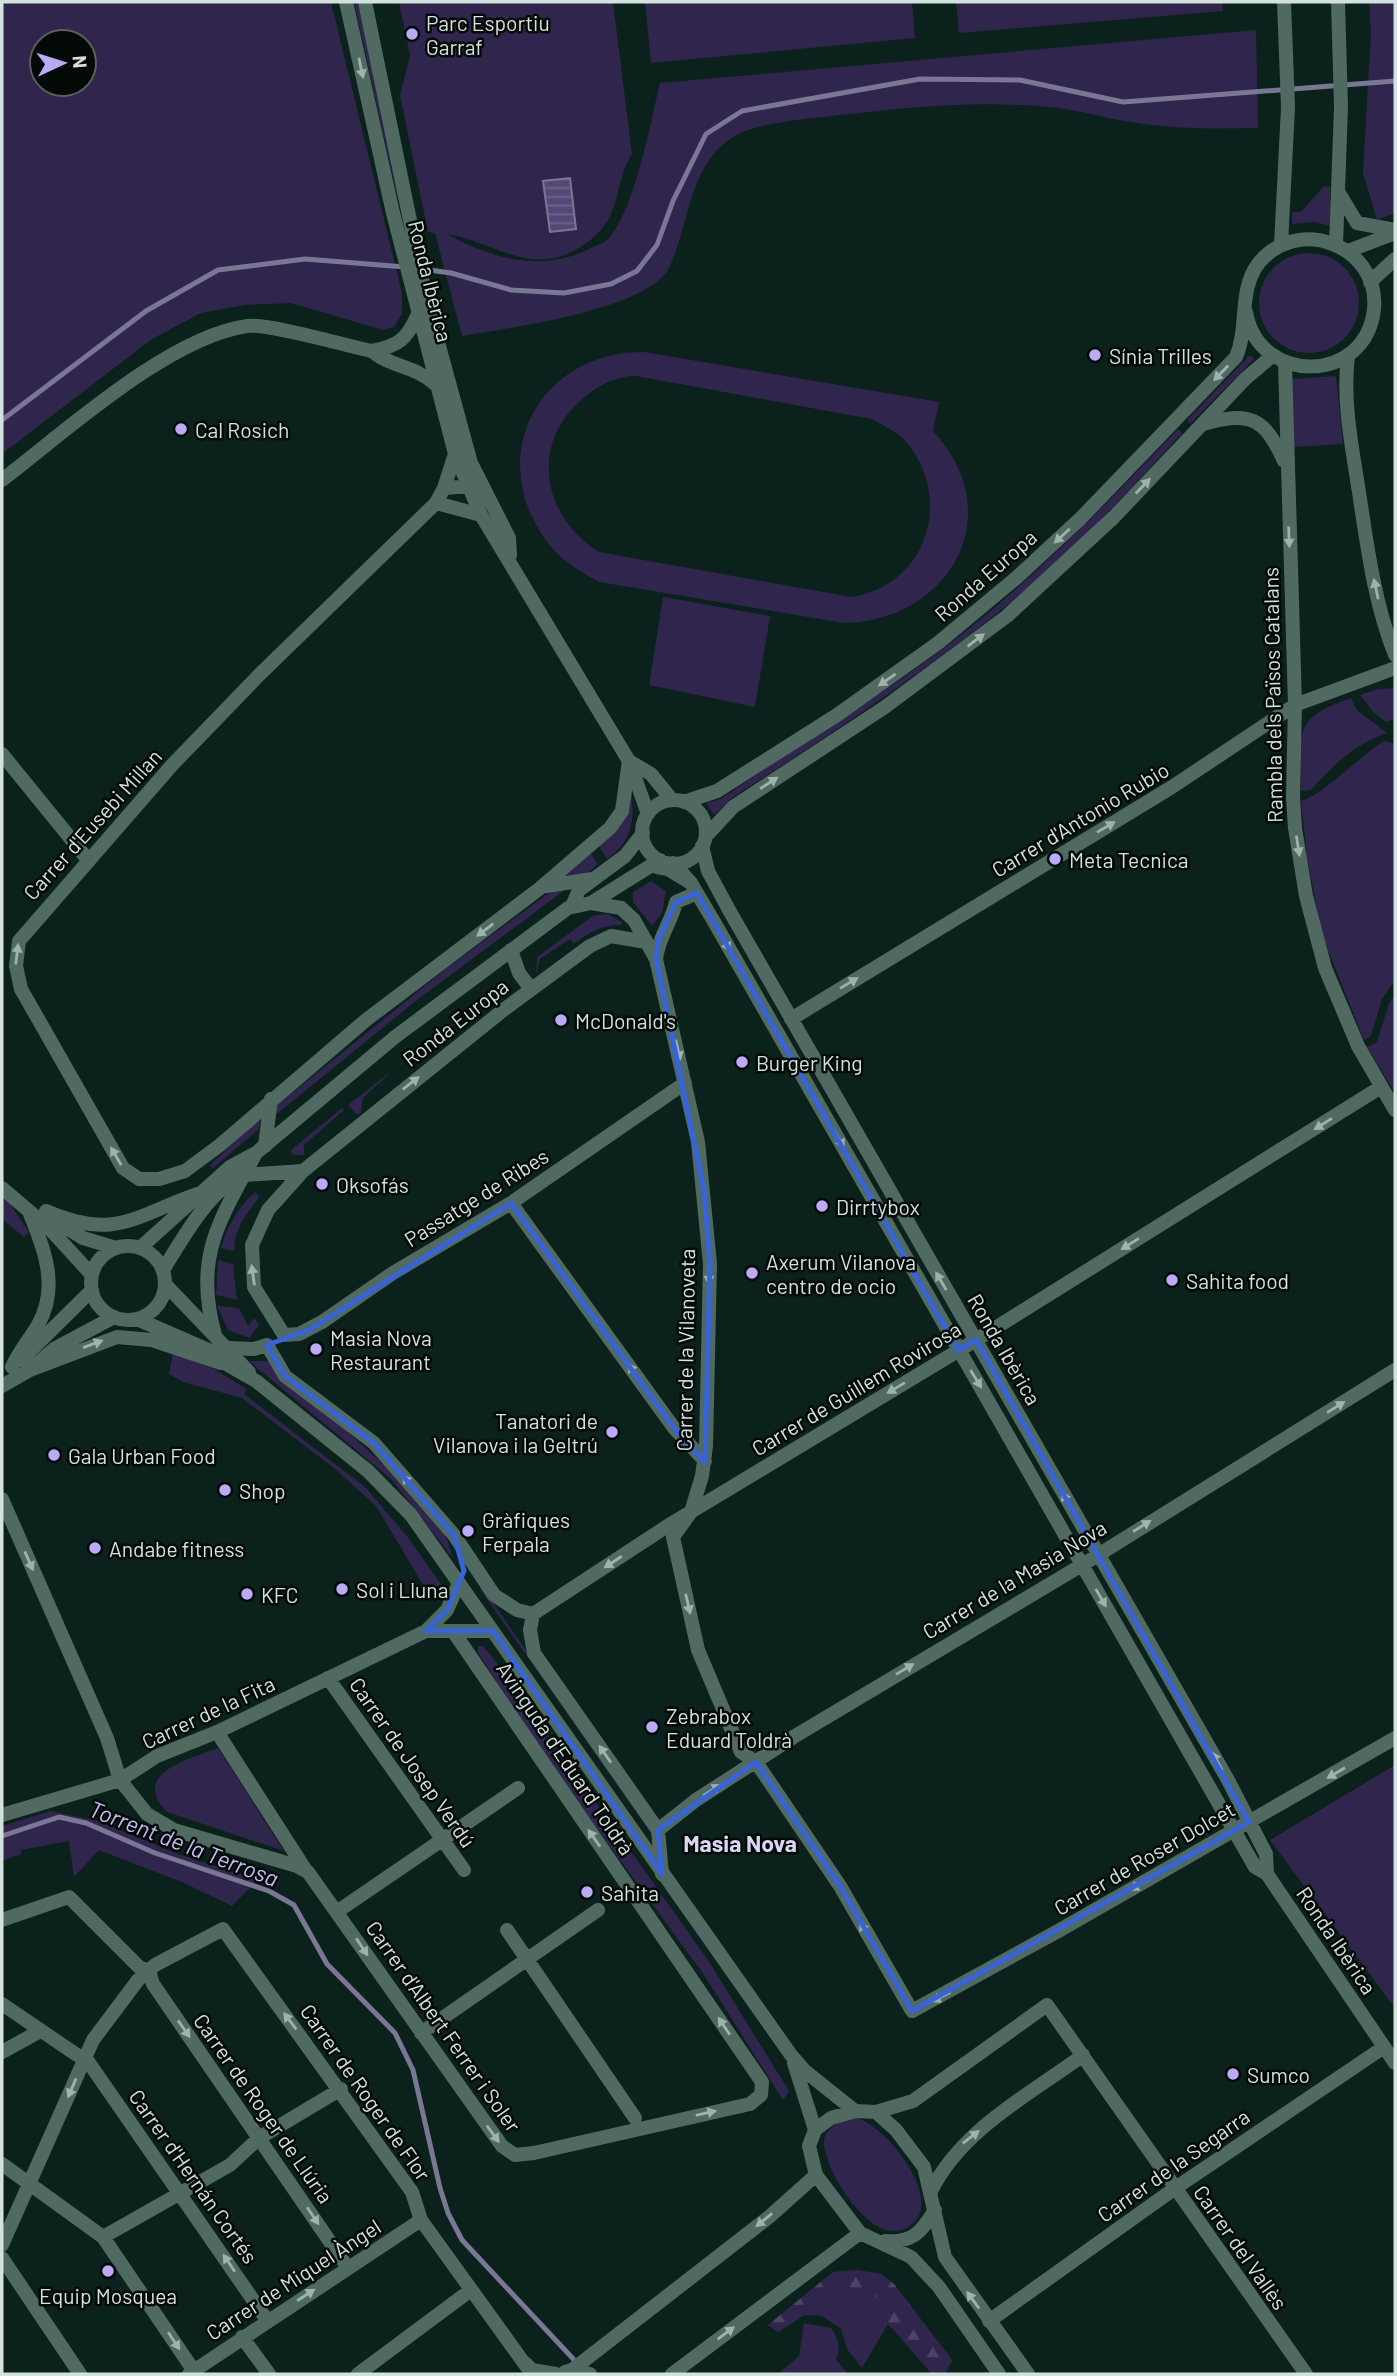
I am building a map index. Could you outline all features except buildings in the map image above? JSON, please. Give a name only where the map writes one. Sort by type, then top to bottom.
[{"type":"street","name":"Ronda Ibèrica","points":[[346,2],[417,284],[458,419],[481,515],[510,558],[629,761],[648,814]]},
{"type":"street","name":"Ronda Ibèrica","points":[[365,2],[407,242]]},
{"type":"street","points":[[1246,312],[1256,339],[1279,359],[1317,368],[1348,356],[1362,341],[1371,323],[1374,302],[1370,282],[1359,262],[1342,248],[1308,239],[1281,246],[1288,107],[1284,2]]},
{"type":"street","points":[[1338,2],[1341,107],[1339,193],[1342,248]]},
{"type":"street","points":[[1339,193],[1357,223],[1395,232]]},
{"type":"street","points":[[1342,248],[1395,232]]},
{"type":"street","name":"Ronda Europa","points":[[678,801],[717,791],[837,715],[938,643],[1015,579],[1087,512],[1225,370],[1241,345],[1251,276],[1264,258],[1281,246]]},
{"type":"street","points":[[1370,282],[1395,259]]},
{"type":"street","name":"Ronda Ibèrica","points":[[417,284],[418,314],[455,454],[509,538],[510,558]]},
{"type":"street","points":[[2,480],[141,375],[193,343],[249,325],[372,351],[394,347],[411,330],[418,314]]},
{"type":"street","points":[[372,351],[381,359],[422,373],[436,385]]},
{"type":"street","points":[[1348,356],[1347,407],[1362,511],[1377,594],[1395,655]]},
{"type":"street","name":"Ronda Europa","points":[[708,842],[733,807],[885,708],[1007,616],[1114,517],[1203,424],[1279,359]]},
{"type":"street","name":"Rambla dels Països Catalans","points":[[1279,359],[1287,469],[1296,705],[1293,797],[1306,896],[1325,968],[1358,1046],[1395,1110]]},
{"type":"street","name":"Rambla dels Països Catalans","points":[[1203,424],[1227,417],[1246,419],[1263,426],[1271,432],[1287,469]]},
{"type":"street","name":"Carrer d'Eusebi Millan","points":[[271,1099],[185,1171],[159,1179],[139,1178],[123,1168],[21,989],[16,966],[19,941],[173,764],[436,503],[455,454]]},
{"type":"street","points":[[444,488],[475,486]]},
{"type":"street","points":[[436,503],[481,515]]},
{"type":"street","name":"Carrer d'Antonio Rubio","points":[[791,1019],[1172,787],[1296,705],[1395,668]]},
{"type":"street","points":[[2,754],[89,861]]},
{"type":"street","name":"Ronda Ibèrica","points":[[629,761],[651,774],[662,789],[678,801]]},
{"type":"street","points":[[271,1099],[366,1020],[539,889],[610,828],[622,811],[629,761]]},
{"type":"street","points":[[662,789],[700,796]]},
{"type":"street","points":[[642,798],[639,837],[660,863],[694,888],[676,902],[673,915],[659,938],[656,959]]},
{"type":"street","points":[[639,837],[648,814],[659,804],[678,801],[700,813],[708,842],[690,859],[660,863]]},
{"type":"street","name":"Ronda Europa","points":[[572,906],[579,890],[625,856],[639,837]]},
{"type":"street","name":"Ronda Ibèrica","points":[[708,842],[708,871],[1249,1822],[1266,1854],[1268,1874]]},
{"type":"street","name":"Ronda Ibèrica","points":[[660,863],[694,888],[1255,1867],[1268,1874],[1395,2063]]},
{"type":"street","name":"Ronda Europa","points":[[140,1248],[230,1167],[260,1150],[395,1037],[511,950],[572,906],[591,903],[660,863]]},
{"type":"street","points":[[539,889],[552,883],[593,879]]},
{"type":"street","name":"Carrer de la Vilanoveta","points":[[591,903],[621,908],[634,920],[656,959],[698,1142],[710,1264],[705,1461],[691,1512],[673,1537],[698,1650],[741,1752],[755,1762],[840,1886],[912,2011]]},
{"type":"street","name":"Ronda Europa","points":[[284,1335],[254,1287],[252,1245],[268,1210],[303,1171],[531,989],[590,946],[611,936],[646,942]]},
{"type":"street","points":[[511,950],[519,973],[531,989]]},
{"type":"street","name":"Passatge de Ribes","points":[[284,1335],[309,1330],[393,1273],[511,1203],[685,1083]]},
{"type":"street","name":"Carrer de Guillem Rovirosa","points":[[533,1614],[691,1512],[976,1340],[1381,1087]]},
{"type":"street","name":"Ronda Europa","points":[[164,1277],[199,1214],[234,1179],[244,1175],[260,1150],[271,1099]]},
{"type":"street","points":[[215,1335],[205,1288],[209,1249],[244,1175],[303,1171]]},
{"type":"street","points":[[4,1190],[46,1211],[90,1225],[114,1224],[143,1218],[198,1194]]},
{"type":"street","points":[[4,1190],[49,1228],[92,1283],[100,1307],[114,1317],[137,1319],[213,1352],[226,1364]]},
{"type":"street","points":[[511,1203],[674,1428],[705,1461]]},
{"type":"street","points":[[46,1211],[59,1224],[83,1238],[116,1248],[140,1248],[155,1258],[164,1277],[205,1329],[228,1348],[256,1381]]},
{"type":"street","points":[[12,1367],[39,1323],[48,1294],[47,1263],[30,1214]]},
{"type":"street","points":[[2,1379],[48,1336],[92,1283],[99,1260],[116,1248]]},
{"type":"street","points":[[137,1319],[156,1308],[164,1277]]},
{"type":"street","points":[[30,1370],[54,1349],[114,1317]]},
{"type":"street","points":[[228,1348],[254,1349],[284,1335]]},
{"type":"street","points":[[2,1386],[30,1370],[117,1337],[152,1340],[226,1364],[256,1381]]},
{"type":"street","name":"Avinguda d'Eduard Toldrà","points":[[267,1345],[285,1376],[374,1443],[454,1535],[494,1595],[517,1610],[533,1614],[530,1630],[534,1653],[658,1830],[662,1874]]},
{"type":"street","name":"Carrer de la Masia Nova","points":[[658,1830],[696,1800],[755,1762],[1082,1565],[1395,1370]]},
{"type":"street","name":"Avinguda d'Eduard Toldrà","points":[[256,1381],[368,1471],[411,1515],[791,2056]]},
{"type":"street","points":[[2,1499],[107,1738],[120,1780],[147,1814],[174,1830],[308,1872]]},
{"type":"street","name":"Avinguda d'Eduard Toldrà","points":[[454,1535],[476,1608]]},
{"type":"street","name":"Carrer de la Fita","points":[[2,1815],[120,1780],[157,1756],[217,1732],[426,1631],[447,1610],[459,1583]]},
{"type":"street","name":"Carrer de la Fita","points":[[426,1631],[492,1631]]},
{"type":"street","name":"Avinguda d'Eduard Toldrà","points":[[453,1631],[762,2082]]},
{"type":"street","name":"Carrer de Josep Verdú","points":[[328,1678],[464,1870]]},
{"type":"street","name":"Carrer d'Albert Ferrer i Soler","points":[[217,1732],[308,1872],[338,1911],[421,2033],[502,2146],[515,2155],[750,2104],[761,2095],[762,2082]]},
{"type":"street","name":"Carrer de Roser Dolcet","points":[[912,2011],[1395,1738]]},
{"type":"street","points":[[338,1911],[518,1788]]},
{"type":"street","points":[[2,1920],[69,1897],[139,1967],[149,1971],[138,1980],[93,2040],[2,2245]]},
{"type":"street","points":[[421,2033],[598,1910]]},
{"type":"street","name":"Carrer de Roger de Flor","points":[[149,1971],[223,1929],[341,2090],[414,2196],[421,2220],[531,2374]]},
{"type":"street","points":[[507,1930],[635,2118]]},
{"type":"street","name":"Carrer de Roger de Llúria","points":[[149,1971],[153,1984],[348,2268]]},
{"type":"street","points":[[2,2004],[77,2055],[85,2057]]},
{"type":"street","name":"Carrer del Vallès","points":[[876,2112],[913,2101],[1047,2005],[1306,2374]]},
{"type":"street","points":[[2,2052],[40,2031]]},
{"type":"street","name":"Carrer de la Segarra","points":[[989,2321],[1174,2189],[1384,2046]]},
{"type":"street","points":[[931,2191],[942,2170],[965,2141],[1083,2055]]},
{"type":"street","points":[[791,2056],[805,2071],[855,2111]]},
{"type":"street","points":[[791,2056],[815,2130]]},
{"type":"street","name":"Carrer d'Hernán Cortés","points":[[85,2057],[182,2193],[267,2320]]},
{"type":"street","points":[[103,2237],[230,2165],[259,2138],[341,2090]]},
{"type":"street","points":[[999,2374],[939,2287],[911,2256],[860,2233],[816,2175],[809,2146],[815,2130],[831,2118],[855,2111],[876,2112],[896,2130],[924,2167],[945,2257],[1028,2374]]},
{"type":"street","points":[[2,2164],[103,2237],[191,2372]]},
{"type":"street","points":[[563,2373],[769,2217],[816,2175]]},
{"type":"street","points":[[875,2241],[905,2242],[921,2231],[935,2210]]},
{"type":"street","name":"Carrer de Miquel Àngel","points":[[191,2372],[421,2220]]},
{"type":"street","points":[[672,2374],[860,2233]]},
{"type":"street","points":[[2,2258],[80,2374]]},
{"type":"street","points":[[358,2374],[471,2290]]},
{"type":"street","points":[[243,2337],[269,2374]]},
{"type":"street","name":"Carrer de Roger de Flor","points":[[514,2352],[532,2370],[590,2374]]},
{"type":"highlighted area","points":[[697,893],[958,1350],[976,1340],[1249,1822],[912,2011],[840,1886],[756,1762],[658,1830],[662,1874],[493,1631],[426,1631],[447,1610],[464,1571],[454,1535],[407,1479],[374,1443],[285,1376],[267,1345],[309,1330],[511,1203],[674,1428],[705,1462],[710,1264],[704,1190],[656,959],[659,938],[676,902]]},
{"type":"green space","points":[[2,2],[331,2],[402,293],[402,314],[394,327],[383,330],[291,303],[245,305],[201,313],[152,339],[2,454]]},
{"type":"green space","points":[[354,2],[358,2],[402,199],[398,200]]},
{"type":"green space","points":[[399,2],[613,2],[632,154],[624,169],[612,212],[605,224],[577,249],[560,257],[543,259],[511,255],[447,234],[481,250],[516,260],[553,260],[571,256],[608,239],[618,226],[634,187],[660,83],[1256,30],[1258,128],[1163,126],[1058,108],[994,104],[885,110],[794,120],[754,128],[733,137],[718,149],[707,163],[692,197],[669,268],[656,283],[634,295],[575,315],[462,336],[435,233],[428,232],[400,95],[410,56]]},
{"type":"green space","points":[[645,2],[912,2],[915,38],[651,63]]},
{"type":"green space","points":[[956,2],[1222,2],[1223,11],[959,33]]},
{"type":"green space","points":[[1369,2],[1395,2],[1395,213],[1377,220],[1363,173],[1371,32]]},
{"type":"green space","points":[[1330,186],[1330,226],[1314,222],[1292,224],[1292,212],[1301,212],[1323,187]]},
{"type":"green space","points":[[1309,253],[1328,257],[1344,268],[1355,284],[1359,303],[1355,322],[1344,338],[1328,349],[1309,353],[1290,349],[1274,338],[1263,322],[1259,303],[1263,284],[1274,268],[1290,257]]},
{"type":"green space","points":[[644,352],[939,402],[933,431],[956,463],[967,496],[967,527],[958,557],[939,583],[914,603],[882,617],[844,623],[599,582],[591,578],[569,564],[545,539],[528,506],[520,473],[523,442],[533,413],[552,388],[577,369],[608,356]],"holes":[[[636,376],[872,419],[907,443],[921,466],[929,490],[930,514],[925,537],[914,558],[898,576],[877,590],[851,597],[599,552],[579,536],[564,518],[554,498],[549,476],[550,455],[556,433],[568,413],[592,391],[622,377]]]},
{"type":"green space","points":[[1250,355],[1254,359],[1190,424],[1187,420]]},
{"type":"green space","points":[[1336,376],[1343,444],[1294,447],[1292,379]]},
{"type":"green space","points":[[1178,429],[1182,433],[1122,497],[1060,560],[1016,598],[913,677],[733,797],[714,815],[706,803],[721,799],[873,698],[933,656],[991,610],[1074,535]]},
{"type":"green space","points":[[663,597],[770,616],[755,707],[649,685]]},
{"type":"green space","points":[[1395,688],[1395,719],[1386,722],[1374,713],[1360,695],[1378,689]]},
{"type":"green space","points":[[1351,698],[1357,710],[1387,733],[1345,756],[1311,790],[1301,791],[1300,755],[1303,731],[1317,713]]},
{"type":"green space","points":[[1384,741],[1393,743],[1395,751],[1395,980],[1382,999],[1371,1036],[1364,1040],[1322,935],[1307,858],[1301,801],[1321,791]]},
{"type":"green space","points":[[631,789],[633,810],[627,837],[607,859],[598,845]]},
{"type":"green space","points":[[590,852],[598,864],[586,874],[557,878]]},
{"type":"green space","points":[[651,881],[666,891],[662,913],[652,926],[633,902],[633,892]]},
{"type":"green space","points":[[570,886],[417,1000],[273,1117],[275,1107],[447,968],[554,889]]},
{"type":"green space","points":[[608,914],[622,922],[621,925],[596,930],[574,944],[570,939],[540,959],[536,975],[537,957],[594,915]]},
{"type":"green space","points":[[502,985],[502,999],[499,1003],[499,991],[393,1070],[363,1098],[361,1112],[357,1115],[348,1105]]},
{"type":"green space","points":[[1395,996],[1395,1093],[1367,1047],[1377,1042],[1389,1003]]},
{"type":"green space","points":[[342,1108],[344,1110],[304,1145],[304,1155],[293,1155],[291,1150]]},
{"type":"green space","points":[[261,1117],[259,1129],[213,1168],[209,1166]]},
{"type":"green space","points":[[256,1192],[259,1198],[242,1222],[234,1251],[221,1248],[234,1217]]},
{"type":"green space","points":[[2,1196],[29,1232],[24,1237],[2,1219]]},
{"type":"green space","points":[[218,1260],[233,1264],[237,1300],[216,1295]]},
{"type":"green space","points":[[217,1306],[239,1308],[248,1326],[254,1318],[259,1325],[249,1338],[228,1330]]},
{"type":"green space","points":[[173,1353],[214,1369],[247,1389],[244,1394],[365,1487],[406,1535],[443,1587],[434,1598],[428,1593],[376,1506],[334,1468],[242,1398],[183,1382],[169,1374]]},
{"type":"green space","points":[[249,1361],[269,1361],[404,1483],[444,1530],[453,1558],[391,1479]]},
{"type":"green space","points":[[481,1586],[654,1832],[652,1835],[480,1589]]},
{"type":"green space","points":[[478,1646],[483,1646],[494,1659],[708,1960],[789,2091],[783,2100],[704,1975],[558,1775],[478,1653]]},
{"type":"green space","points":[[218,1748],[284,1851],[167,1812],[157,1799],[155,1787],[159,1778],[168,1770]]},
{"type":"green space","points":[[1395,1765],[1395,2008],[1270,1840]]},
{"type":"green space","points":[[50,1811],[98,1821],[178,1854],[258,1880],[232,1906],[184,1883],[99,1850],[74,1877],[69,1841],[21,1850],[21,1854],[2,1861],[2,1826]]},
{"type":"green space","points":[[850,2117],[862,2120],[876,2129],[890,2142],[914,2175],[920,2192],[921,2208],[916,2220],[901,2230],[884,2229],[868,2219],[852,2204],[830,2165],[824,2148],[825,2136],[836,2124]]},
{"type":"green space","points":[[856,2270],[881,2274],[894,2284],[952,2360],[945,2374],[932,2374],[888,2324],[862,2368],[847,2349],[841,2329],[822,2316],[805,2315],[778,2332],[768,2325],[833,2272]]},
{"type":"green space","points":[[856,2270],[881,2274],[894,2284],[952,2360],[945,2374],[932,2374],[888,2323],[889,2312],[872,2293],[835,2291],[778,2332],[768,2325],[833,2272]]},
{"type":"green space","points":[[804,2323],[831,2328],[838,2344],[836,2360],[848,2374],[778,2374],[799,2356]]},
{"type":"shaded area","points":[[570,178],[576,229],[550,232],[543,181]]},
{"type":"waterway","points":[[422,269],[451,273],[511,290],[564,293],[611,284],[637,271],[657,245],[673,201],[706,134],[742,111],[920,79],[1020,80],[1123,102],[1395,81]]},
{"type":"waterway","points":[[2,420],[146,311],[218,270],[305,259],[405,267]]},
{"type":"waterway","name":"Torrent de la Terrosa","points":[[2,1836],[59,1817],[86,1823],[155,1853],[269,1891],[294,1905],[327,1964],[395,2033],[413,2070],[440,2188],[448,2213],[462,2240],[578,2364]]},
{"type":"place","name":"Parc Esportiu Garraf","points":[[412,34]]},
{"type":"place","name":"Sínia Trilles","points":[[1095,355]]},
{"type":"place","name":"Cal Rosich","points":[[181,429]]},
{"type":"place","name":"Meta Tecnica","points":[[1055,859]]},
{"type":"place","name":"McDonald's","points":[[561,1020]]},
{"type":"place","name":"Burger King","points":[[742,1062]]},
{"type":"place","name":"Oksofás","points":[[322,1184]]},
{"type":"place","name":"Dirrtybox","points":[[822,1206]]},
{"type":"place","name":"Axerum Vilanova centro de ocio","points":[[752,1273]]},
{"type":"place","name":"Sahita food","points":[[1172,1280]]},
{"type":"place","name":"Masia Nova Restaurant","points":[[316,1349]]},
{"type":"place","name":"Tanatori de Vilanova i la Geltrú","points":[[612,1432]]},
{"type":"place","name":"Gala Urban Food","points":[[54,1455]]},
{"type":"place","name":"Shop","points":[[225,1490]]},
{"type":"place","name":"Gràfiques Ferpala","points":[[468,1531]]},
{"type":"place","name":"Andabe fitness","points":[[95,1548]]},
{"type":"place","name":"Sol i Lluna","points":[[342,1589]]},
{"type":"place","name":"KFC","points":[[247,1594]]},
{"type":"place","name":"Zebrabox Eduard Toldrà","points":[[652,1727]]},
{"type":"place","name":"Sahita","points":[[587,1892]]},
{"type":"place","name":"Sumco","points":[[1233,2074]]},
{"type":"place","name":"Equip Mosquea","points":[[108,2271]]},
{"type":"district","name":"Masia Nova","points":[[740,1843]]}]
